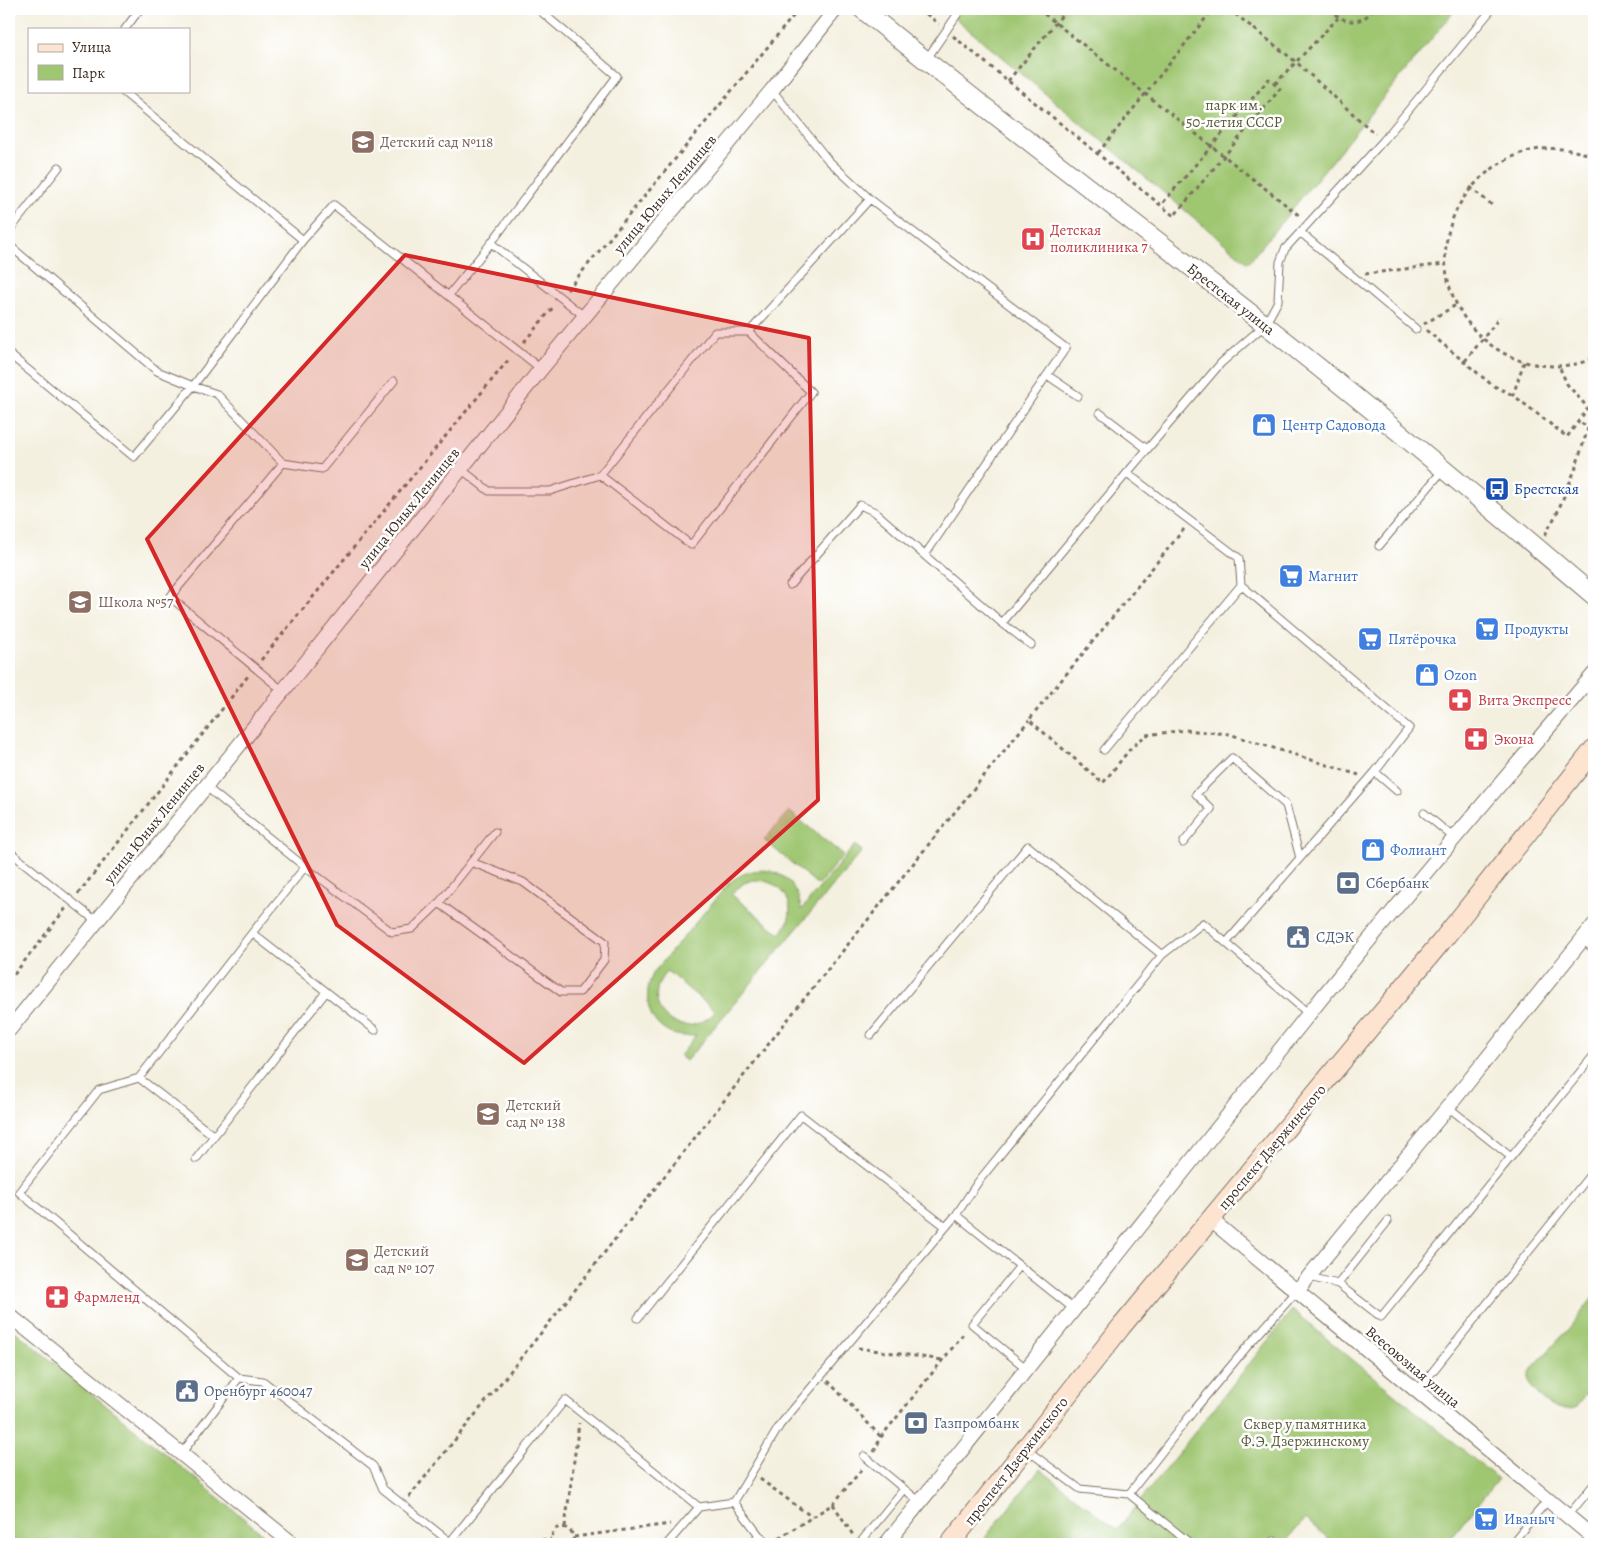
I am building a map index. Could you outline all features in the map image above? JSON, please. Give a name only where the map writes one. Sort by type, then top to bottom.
[{"type":"main road","name":"проспект Дзержинского","points":[[950,1544],[1122,1327],[1441,942],[1594,749]]},
{"type":"street","name":"улица Юных Ленинцев","points":[[9,1030],[205,786],[284,691],[541,369],[772,90],[836,9]]},
{"type":"street","name":"Брестская улица","points":[[862,9],[925,61],[1265,325],[1594,596]]},
{"type":"street","points":[[886,1544],[1075,1310],[1309,1014],[1454,838],[1594,674]]},
{"type":"street","points":[[1297,1292],[1594,925]]},
{"type":"street","name":"Всесоюзная улица","points":[[1211,1220],[1594,1538]]},
{"type":"street","points":[[9,1315],[293,1544]]},
{"type":"lane","points":[[125,28],[140,9]]},
{"type":"lane","points":[[449,295],[491,243],[617,76],[538,9]]},
{"type":"lane","points":[[925,61],[961,9]]},
{"type":"lane","points":[[1002,623],[1220,363],[1265,325],[1278,301],[1280,262],[1285,249],[1383,141],[1492,9]]},
{"type":"lane","points":[[772,90],[828,160],[870,198],[1066,348],[925,556]]},
{"type":"lane","points":[[123,92],[304,240]]},
{"type":"lane","points":[[9,230],[59,167]]},
{"type":"lane","points":[[749,332],[870,198]]},
{"type":"lane","points":[[9,354],[134,457],[193,386],[304,240],[334,205],[541,369]]},
{"type":"lane","points":[[1300,232],[1416,329]]},
{"type":"lane","points":[[491,243],[584,316]]},
{"type":"lane","points":[[9,245],[157,371],[217,394],[282,463],[322,469],[394,381]]},
{"type":"lane","points":[[461,469],[489,491],[550,491],[600,475],[715,332],[749,332],[811,392],[691,545],[600,475]]},
{"type":"lane","points":[[1048,375],[1078,396]]},
{"type":"lane","points":[[1100,413],[1147,449]]},
{"type":"lane","points":[[282,463],[170,597],[284,691]]},
{"type":"lane","points":[[1380,546],[1443,470]]},
{"type":"lane","points":[[1127,473],[1238,558],[1241,585],[1409,728],[1375,772],[1226,943]]},
{"type":"lane","points":[[790,585],[860,505],[875,512],[1002,623],[1031,645]]},
{"type":"lane","points":[[1104,750],[1241,585]]},
{"type":"lane","points":[[1184,843],[1211,809],[1196,794],[1232,758],[1286,805],[1300,858]]},
{"type":"lane","points":[[1375,772],[1397,791]]},
{"type":"lane","points":[[205,786],[305,867],[392,932],[412,929],[439,902],[495,832]]},
{"type":"lane","points":[[1424,813],[1454,838]]},
{"type":"lane","points":[[871,1034],[1028,846],[1162,955]]},
{"type":"lane","points":[[9,851],[96,921]]},
{"type":"lane","points":[[439,902],[561,992],[580,992],[604,960],[604,942],[522,882],[471,862]]},
{"type":"lane","points":[[305,867],[139,1078],[98,1090],[19,1192],[240,1378],[263,1380],[373,1466],[383,1489],[451,1543],[565,1400],[700,1507]]},
{"type":"lane","points":[[667,1544],[700,1507],[734,1502],[780,1425],[956,1215],[978,1182],[1162,955],[1203,923],[1309,1014]]},
{"type":"lane","points":[[252,932],[375,1030]]},
{"type":"lane","points":[[1582,940],[1594,949]]},
{"type":"lane","points":[[196,1159],[326,992]]},
{"type":"lane","points":[[1310,1277],[1338,1284],[1381,1317],[1594,1055]]},
{"type":"lane","points":[[139,1078],[214,1136]]},
{"type":"lane","points":[[1448,1107],[1511,1157]]},
{"type":"lane","points":[[638,1318],[801,1115],[946,1227]]},
{"type":"lane","points":[[1417,1392],[1594,1170]]},
{"type":"lane","points":[[956,1215],[1075,1310]]},
{"type":"lane","points":[[1338,1284],[1388,1221]]},
{"type":"lane","points":[[1020,1266],[972,1324],[1027,1370]]},
{"type":"lane","points":[[1129,1494],[1195,1409],[1246,1348],[1297,1292]]},
{"type":"lane","points":[[181,1454],[240,1378]]},
{"type":"lane","points":[[1025,1449],[1080,1489],[1129,1494],[1191,1544]]},
{"type":"lane","points":[[867,1458],[920,1502]]},
{"type":"lane","points":[[1568,1516],[1594,1484]]},
{"type":"lane","points":[[859,1544],[904,1489]]},
{"type":"lane","points":[[1511,1544],[1548,1500]]},
{"type":"lane","points":[[734,1502],[759,1535],[770,1544]]},
{"type":"lane","points":[[751,1544],[759,1535]]},
{"type":"path","points":[[9,980],[254,668],[799,9]]},
{"type":"path","points":[[920,9],[1174,216],[1280,89],[1269,78],[1162,205]]},
{"type":"path","points":[[1038,9],[1309,223]]},
{"type":"path","points":[[1008,81],[1067,9]]},
{"type":"path","points":[[1098,153],[1213,9]]},
{"type":"path","points":[[1229,9],[1296,62],[1383,141]]},
{"type":"path","points":[[1329,9],[1338,18],[1349,22],[1360,20],[1374,9]]},
{"type":"path","points":[[1275,84],[1338,18]]},
{"type":"path","points":[[1594,156],[1568,149],[1541,149],[1514,156],[1490,169],[1470,188],[1456,210],[1447,236],[1446,264],[1449,285],[1456,305],[1467,323],[1482,339],[1502,353],[1524,362],[1542,366],[1560,366],[1590,361],[1594,358]]},
{"type":"path","points":[[1470,188],[1492,205]]},
{"type":"path","points":[[1354,277],[1369,272],[1446,264]]},
{"type":"path","points":[[1456,305],[1422,325],[1492,385],[1513,395],[1568,437],[1588,408],[1567,384],[1560,366]]},
{"type":"path","points":[[1465,362],[1500,317]]},
{"type":"path","points":[[1590,361],[1594,364]]},
{"type":"path","points":[[1513,395],[1524,362]]},
{"type":"path","points":[[1544,536],[1557,513],[1575,470],[1588,428],[1579,421]]},
{"type":"path","points":[[403,1505],[804,999],[1029,720]]},
{"type":"path","points":[[770,1544],[833,1504],[881,1437],[972,1324]]},
{"type":"path","points":[[845,1346],[943,1360]]},
{"type":"path","points":[[822,1374],[881,1437]]},
{"type":"path","points":[[565,1527],[580,1412]]},
{"type":"path","points":[[752,1473],[812,1517]]},
{"type":"path","points":[[833,1504],[859,1544]]},
{"type":"path","points":[[574,1537],[686,1522]]},
{"type":"path","points":[[554,1544],[552,1539],[553,1532],[558,1528],[565,1527],[571,1530],[574,1537],[572,1544]]},
{"type":"path","points":[[494,1544],[552,1539]]},
{"type":"highlighted area","points":[[405,255],[809,338],[818,800],[524,1063],[337,925],[147,539]]},
{"type":"green space","name":"парк им. 50-летия СССР","points":[[944,9],[1456,9],[1248,263]]},
{"type":"green space","points":[[789,811],[843,855],[818,885],[764,840]]},
{"type":"green space","points":[[855,845],[862,851],[686,1061],[680,1056],[696,1035],[682,1036],[670,1033],[654,1019],[649,1009],[647,997],[654,972],[729,883],[741,875],[752,871],[764,870],[775,872],[792,886],[798,897],[801,910]],"holes":[[[753,880],[764,881],[774,885],[787,898],[790,906],[790,915],[780,934],[731,894],[744,883]],[[667,971],[715,1011],[715,1012],[702,1022],[688,1025],[676,1024],[666,1017],[659,1008],[656,996],[659,984]]]},
{"type":"green space","points":[[1594,1296],[1594,1384],[1575,1408],[1560,1409],[1544,1400],[1529,1384],[1529,1375],[1533,1367],[1568,1330]]},
{"type":"green space","name":"Сквер у памятника Ф.Э. Дзержинскому","points":[[1292,1310],[1498,1479],[1446,1544],[1335,1544],[1305,1519],[1284,1544],[980,1544],[1040,1469],[1117,1530]]},
{"type":"green space","points":[[9,1326],[275,1544],[9,1544]]},
{"type":"place","name":"Детский сад №118","points":[[363,142]]},
{"type":"place","name":"Детская поликлиника 7","points":[[1033,239]]},
{"type":"place","name":"Центр Садовода","points":[[1264,425]]},
{"type":"place","name":"Брестская","points":[[1497,489]]},
{"type":"place","name":"Магнит","points":[[1291,576]]},
{"type":"place","name":"Школа №57","points":[[80,602]]},
{"type":"place","name":"Продукты","points":[[1487,629]]},
{"type":"place","name":"Пятёрочка","points":[[1370,639]]},
{"type":"place","name":"Ozon","points":[[1427,675]]},
{"type":"place","name":"Вита Экспресс","points":[[1460,700]]},
{"type":"place","name":"Экона","points":[[1476,739]]},
{"type":"place","name":"Фолиант","points":[[1373,850]]},
{"type":"place","name":"Сбербанк","points":[[1348,883]]},
{"type":"place","name":"СДЭК","points":[[1298,937]]},
{"type":"place","name":"Детский сад № 138","points":[[488,1114]]},
{"type":"place","name":"Детский сад № 107","points":[[357,1260]]},
{"type":"place","name":"Фармленд","points":[[57,1297]]},
{"type":"place","name":"Оренбург 460047","points":[[187,1391]]},
{"type":"place","name":"Газпромбанк","points":[[916,1423]]},
{"type":"place","name":"Иваныч","points":[[1486,1519]]}]
